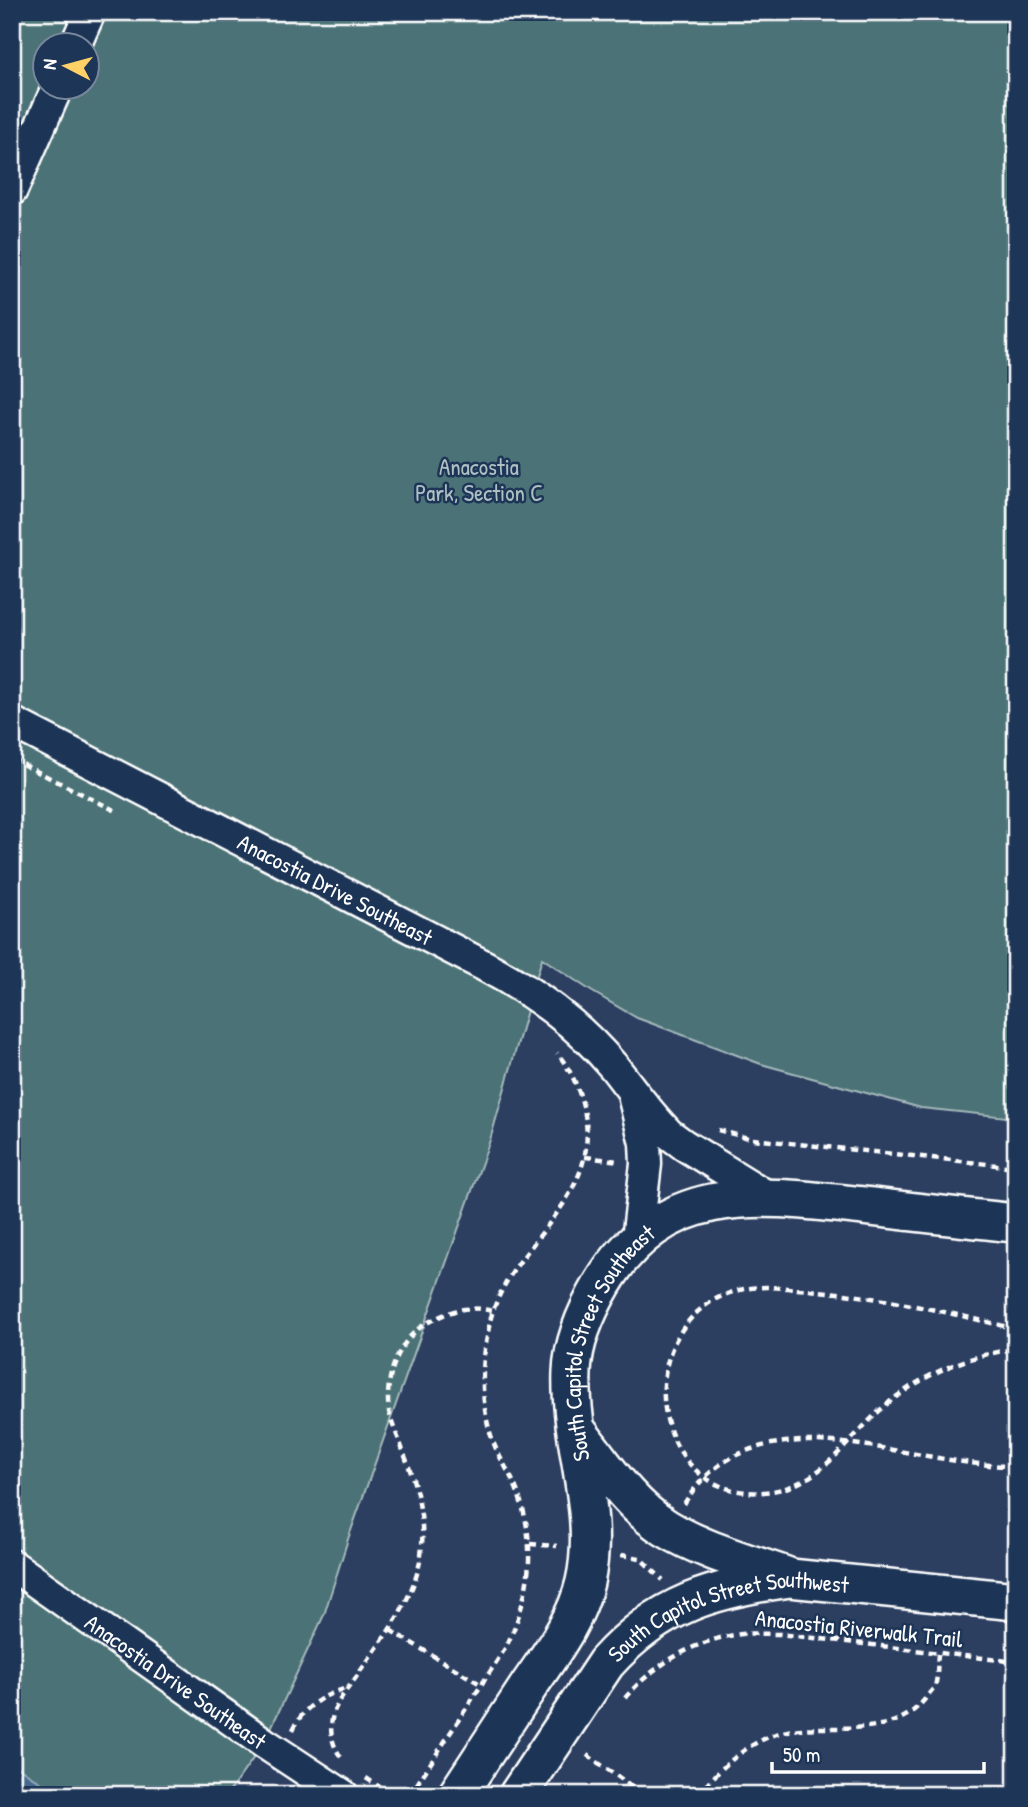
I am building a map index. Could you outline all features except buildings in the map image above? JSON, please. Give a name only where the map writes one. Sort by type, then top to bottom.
[{"type":"main road","name":"South Capitol Street Southeast","points":[[463,1786],[565,1633],[580,1599],[588,1565],[590,1528],[571,1392],[576,1342],[588,1310],[607,1277],[637,1240],[672,1217],[711,1202],[749,1197],[1016,1223]]},
{"type":"main road","points":[[577,1431],[629,1496],[666,1528],[710,1549],[790,1578]]},
{"type":"main road","name":"South Capitol Street Southwest","points":[[518,1795],[606,1664],[643,1628],[696,1598],[753,1583],[790,1578],[1016,1601]]},
{"type":"street","points":[[81,32],[90,12]]},
{"type":"street","points":[[12,190],[51,102]]},
{"type":"street","name":"Anacostia Drive Southeast","points":[[12,722],[509,979],[547,1003],[578,1029],[615,1069],[658,1123],[684,1145],[770,1198]]},
{"type":"street","name":"Anacostia Drive Southeast","points":[[632,1092],[645,1143],[646,1164],[637,1240]]},
{"type":"street","name":"Anacostia Drive Southeast","points":[[12,1565],[264,1743],[353,1785]]},
{"type":"path","points":[[12,759],[123,815]]},
{"type":"path","points":[[410,1795],[506,1647],[528,1588],[530,1544],[520,1497],[498,1451],[485,1409],[483,1359],[493,1311],[516,1270],[570,1193],[585,1157],[585,1116],[580,1094],[571,1072],[552,1047]]},
{"type":"path","points":[[585,1157],[632,1162]]},
{"type":"path","points":[[1016,1329],[933,1309],[834,1292],[765,1287],[728,1294],[706,1306],[681,1332],[670,1352],[664,1377],[664,1404],[670,1433],[683,1456],[706,1477],[741,1492],[781,1489],[796,1485],[824,1468],[886,1406],[925,1379],[962,1361],[1016,1349]]},
{"type":"path","points":[[343,1761],[333,1744],[331,1724],[336,1707],[390,1630],[410,1592],[421,1556],[422,1518],[412,1474],[389,1412],[388,1380],[399,1354],[416,1330],[448,1312],[473,1307],[493,1311]]},
{"type":"path","points":[[680,1510],[706,1477],[741,1452],[770,1444],[850,1443],[976,1464],[1016,1466]]},
{"type":"path","points":[[530,1544],[559,1546]]},
{"type":"path","points":[[619,1555],[640,1558],[663,1581]]},
{"type":"path","points":[[390,1630],[482,1685]]},
{"type":"path","name":"Anacostia Riverwalk Trail","points":[[619,1706],[643,1678],[662,1664],[702,1643],[741,1634],[780,1634],[1016,1662]]},
{"type":"path","points":[[698,1795],[732,1759],[762,1740],[782,1732],[814,1727],[864,1728],[893,1723],[917,1709],[935,1686],[939,1654]]},
{"type":"path","points":[[292,1733],[302,1715],[320,1698],[348,1688]]},
{"type":"path","points":[[580,1765],[593,1745]]},
{"type":"path","points":[[587,1755],[644,1795]]},
{"type":"path","points":[[353,1785],[392,1795]]},
{"type":"green space","name":"Anacostia Park, Section C","points":[[12,12],[1016,12],[1016,1118],[921,1108],[761,1064],[637,1018],[542,958],[490,1140],[348,1539],[324,1615],[264,1743],[227,1795],[59,1795],[12,1763]]},
{"type":"water","points":[[12,1763],[59,1795],[12,1795]]}]
